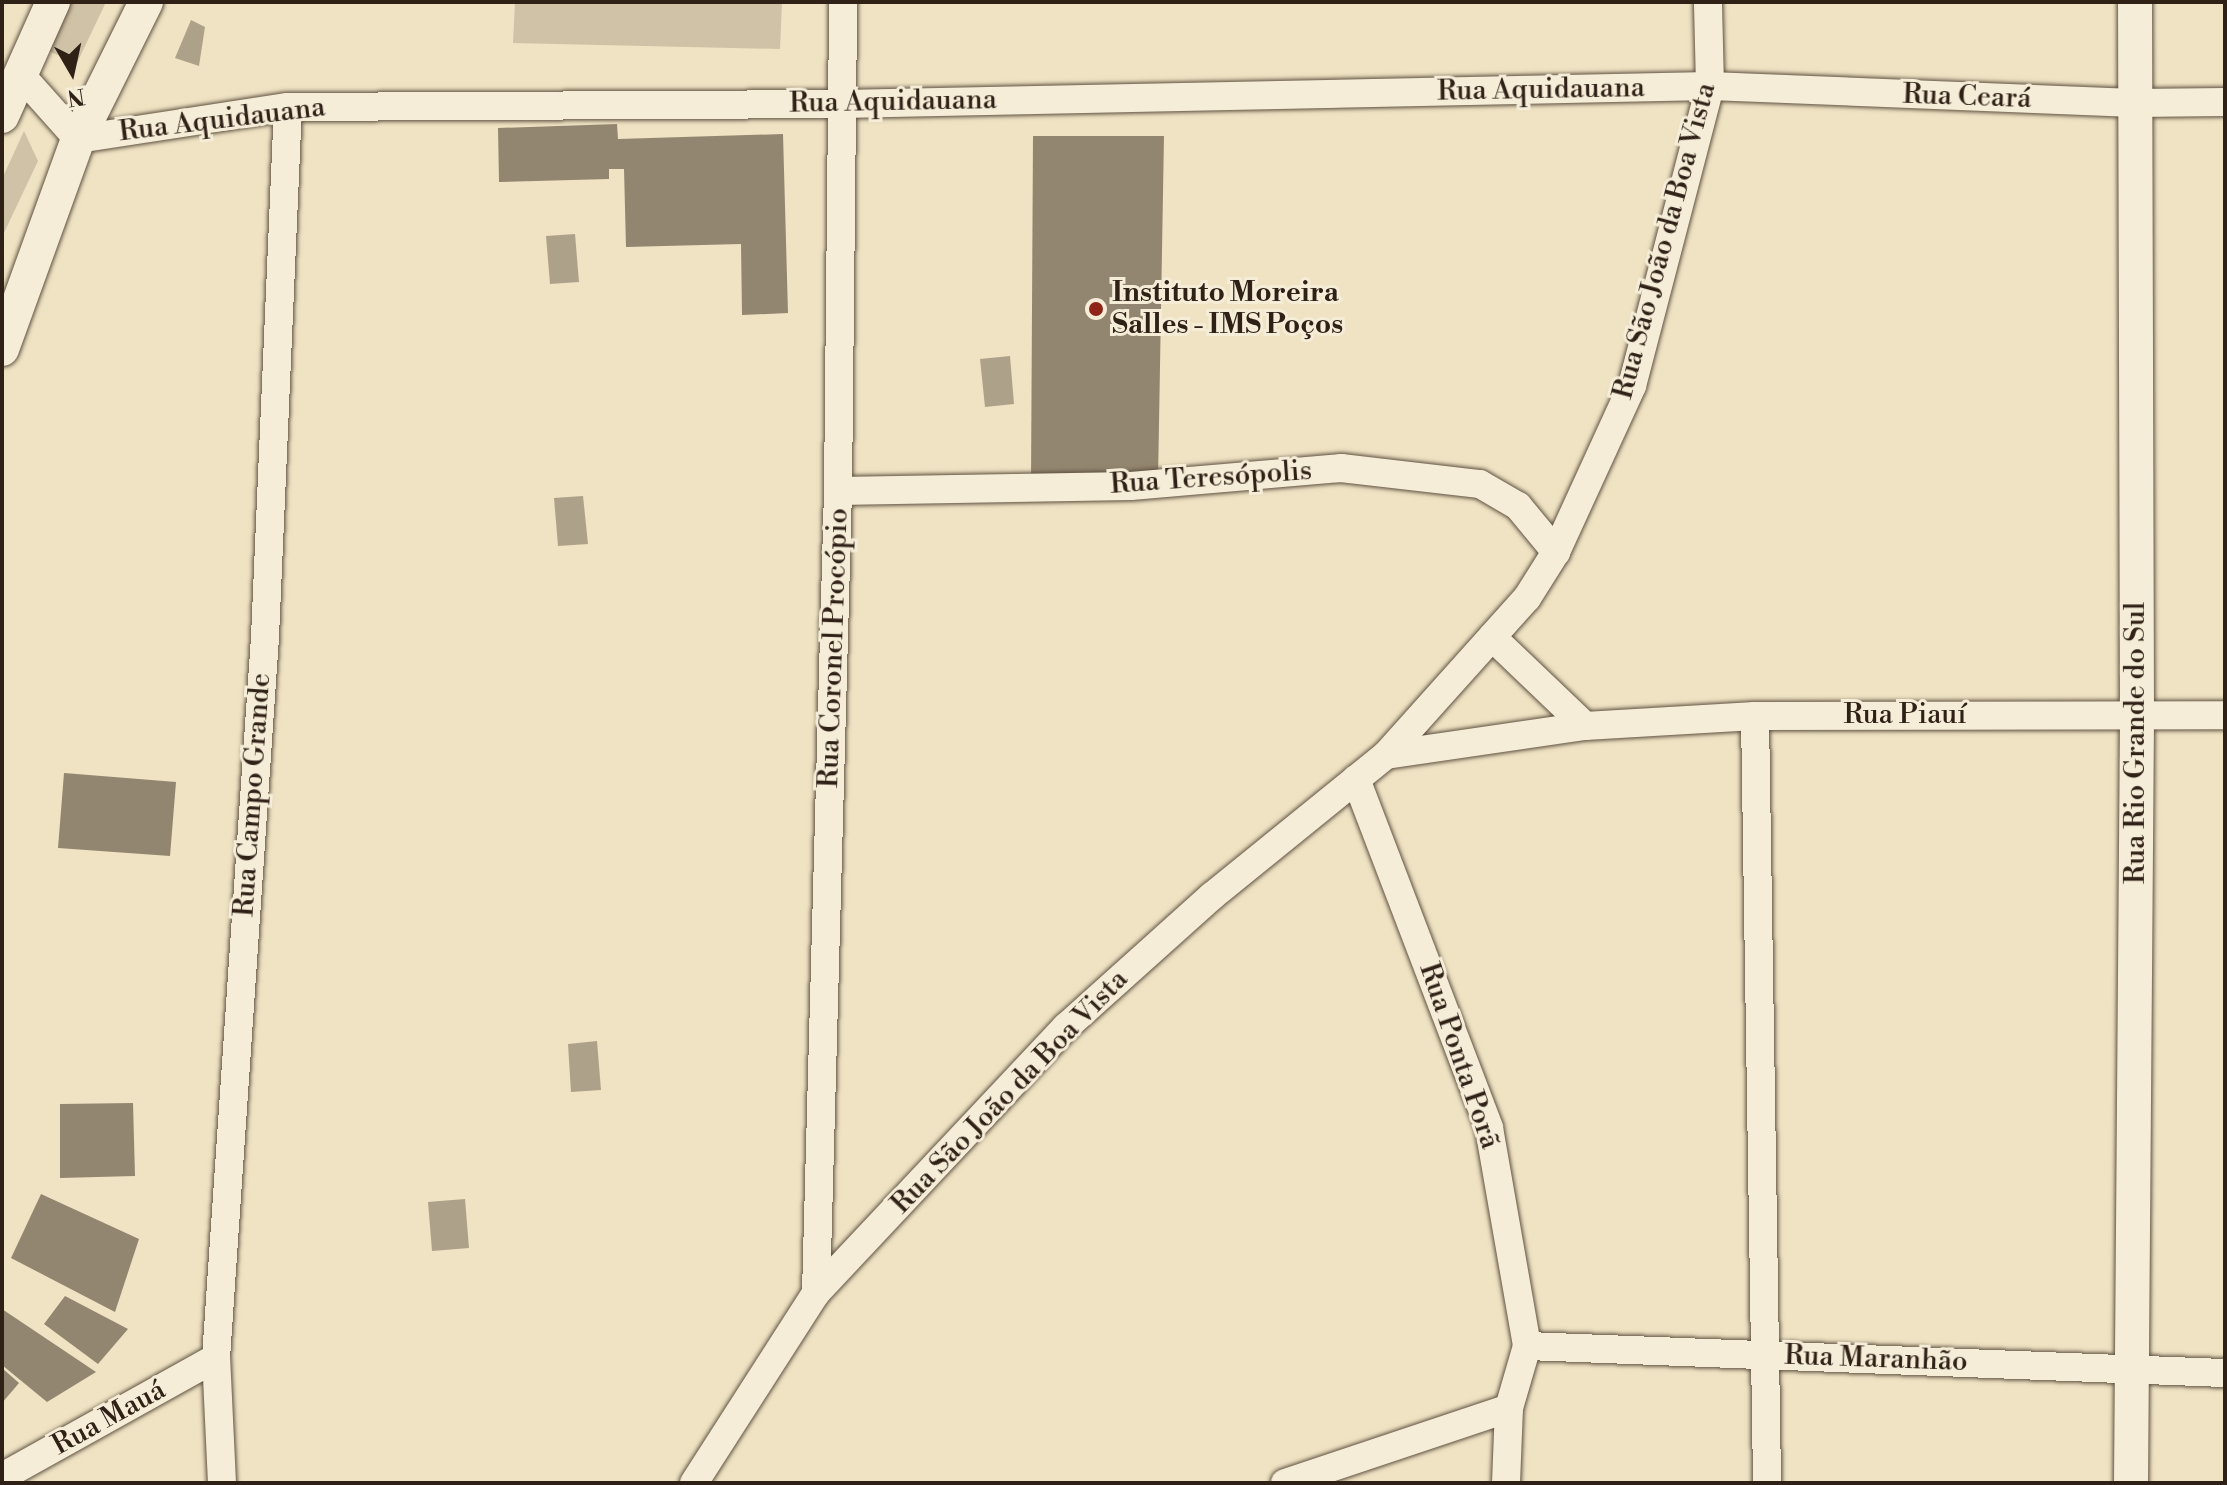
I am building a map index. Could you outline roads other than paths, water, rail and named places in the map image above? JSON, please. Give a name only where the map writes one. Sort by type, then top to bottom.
[{"type":"street","points":[[2,116],[53,2]]},
{"type":"street","points":[[2,349],[78,139],[146,2]]},
{"type":"street","name":"Rua Coronel Procópio","points":[[816,1293],[838,491],[843,2]]},
{"type":"street","name":"Rua São João da Boa Vista","points":[[694,1483],[816,1293],[1066,1027],[1212,896],[1386,755],[1492,637],[1556,552],[1632,386],[1710,86],[1708,2]]},
{"type":"street","name":"Rua Rio Grande do Sul","points":[[2131,1483],[2137,714],[2135,2]]},
{"type":"street","points":[[20,74],[78,139]]},
{"type":"street","name":"Rua Aquidauana","points":[[78,139],[288,107],[842,104],[1710,86]]},
{"type":"street","name":"Rua Ceará","points":[[1710,86],[2134,103],[2225,102]]},
{"type":"street","name":"Rua Campo Grande","points":[[222,1483],[216,1358],[265,637],[288,107]]},
{"type":"street","name":"Rua Teresópolis","points":[[838,491],[1131,486],[1341,468],[1480,484],[1518,506],[1556,552]]},
{"type":"street","points":[[1492,637],[1585,726]]},
{"type":"street","name":"Rua Piauí","points":[[1386,755],[1585,726],[1755,716],[2225,715]]},
{"type":"street","points":[[1755,716],[1767,1483]]},
{"type":"street","name":"Rua Ponta Porã","points":[[1356,779],[1489,1128],[1527,1346],[1509,1408],[1506,1483]]},
{"type":"street","name":"Rua Maranhão","points":[[1527,1346],[2225,1373]]},
{"type":"street","name":"Rua Mauá","points":[[2,1477],[216,1358]]},
{"type":"street","points":[[1285,1483],[1509,1408]]},
{"type":"place","name":"Instituto Moreira Salles - IMS Poços","points":[[1096,309]]}]
